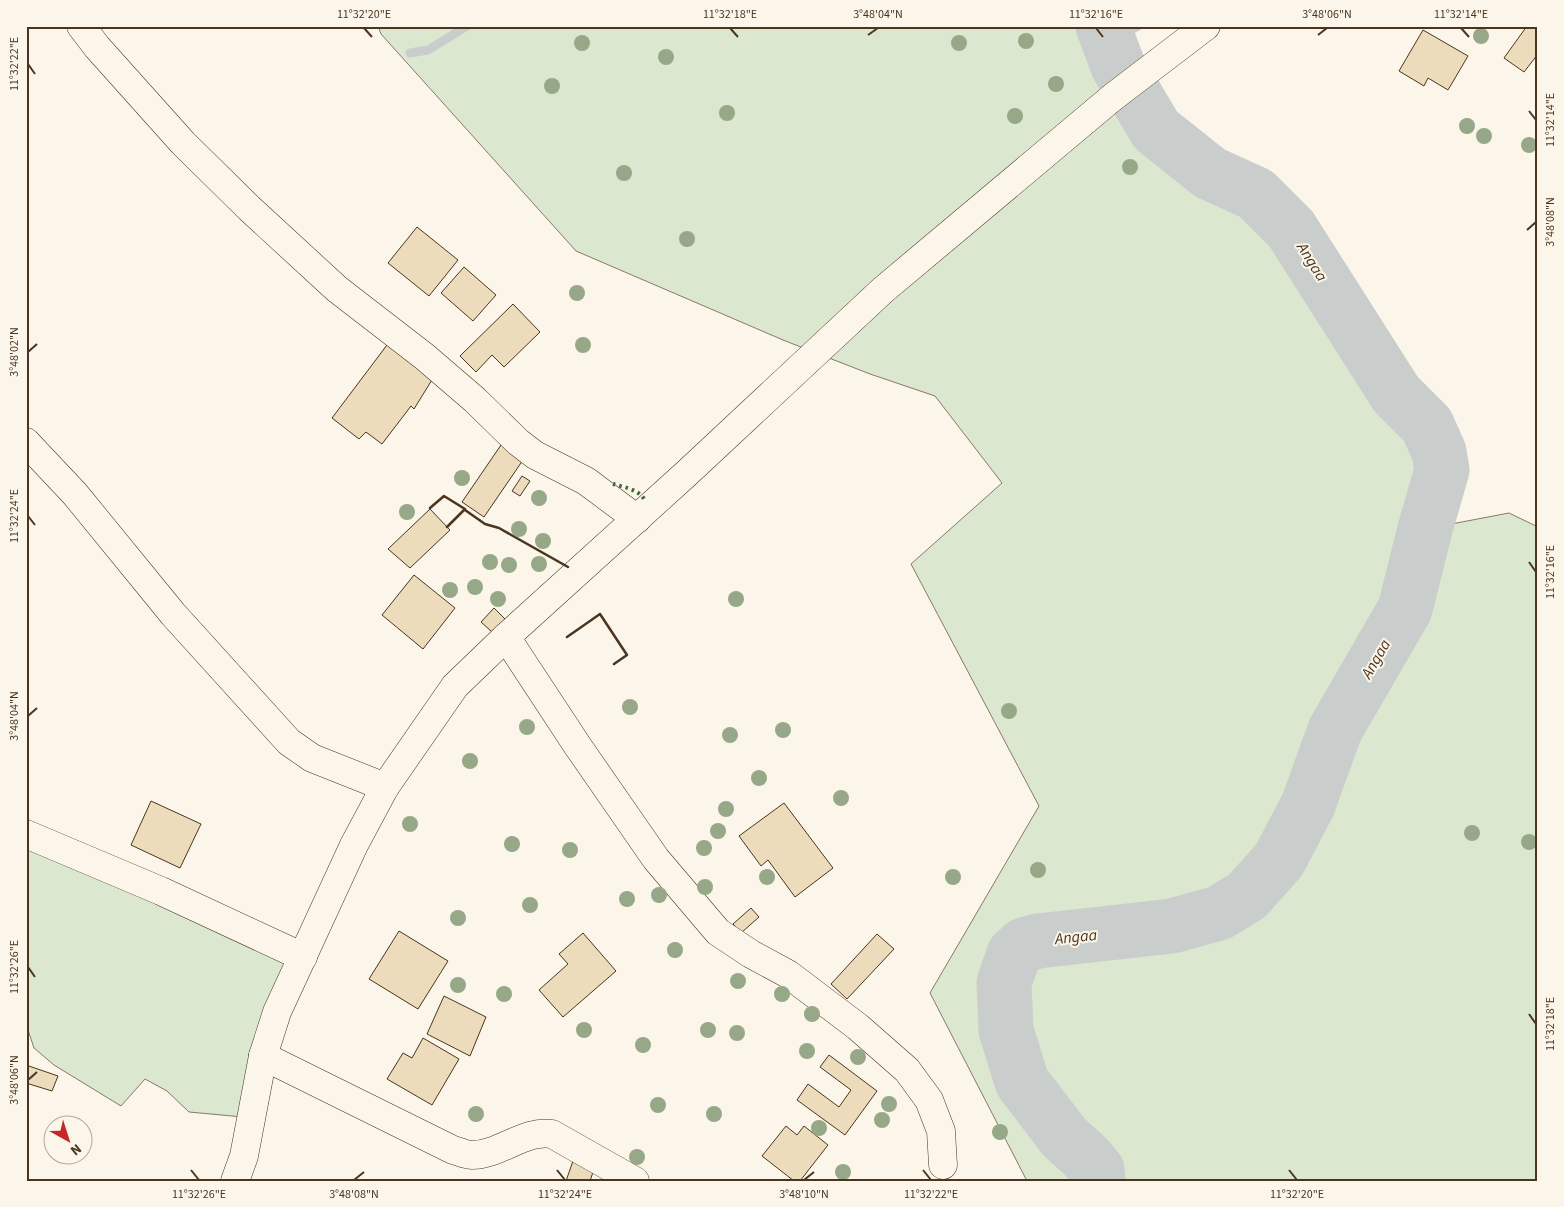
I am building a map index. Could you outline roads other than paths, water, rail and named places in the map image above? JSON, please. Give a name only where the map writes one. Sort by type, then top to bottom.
[{"type":"street","points":[[81,26],[97,47],[183,143],[249,208],[337,289],[425,357],[535,455],[586,481],[637,518]]},
{"type":"street","points":[[234,1181],[244,1156],[264,1056],[277,1012],[354,845],[385,787],[455,686],[883,290],[1113,97],[1206,26]]},
{"type":"street","points":[[26,442],[75,494],[172,614],[289,742],[312,758],[385,787]]},
{"type":"street","points":[[506,637],[577,745],[656,859],[718,932],[751,954],[788,974],[858,1026],[907,1070],[929,1100],[938,1123],[941,1131],[943,1165]]},
{"type":"street","points":[[26,834],[161,891],[303,957]]},
{"type":"street","points":[[264,1056],[453,1150],[471,1155],[492,1151],[541,1132],[552,1134],[635,1181]]},
{"type":"waterway","points":[[410,53],[428,50],[467,26]]},
{"type":"waterway","name":"Angaa","points":[[1098,1181],[1097,1170],[1064,1137],[1022,1082],[1006,1030],[1004,983],[1014,954],[1024,945],[1038,941],[1172,926],[1219,913],[1247,896],[1279,860],[1308,805],[1335,730],[1405,609],[1442,470],[1439,452],[1427,425],[1396,394],[1291,229],[1256,194],[1210,173],[1156,130],[1118,66],[1103,26]]},
{"type":"waterway","points":[[1109,42],[1138,26]]}]
